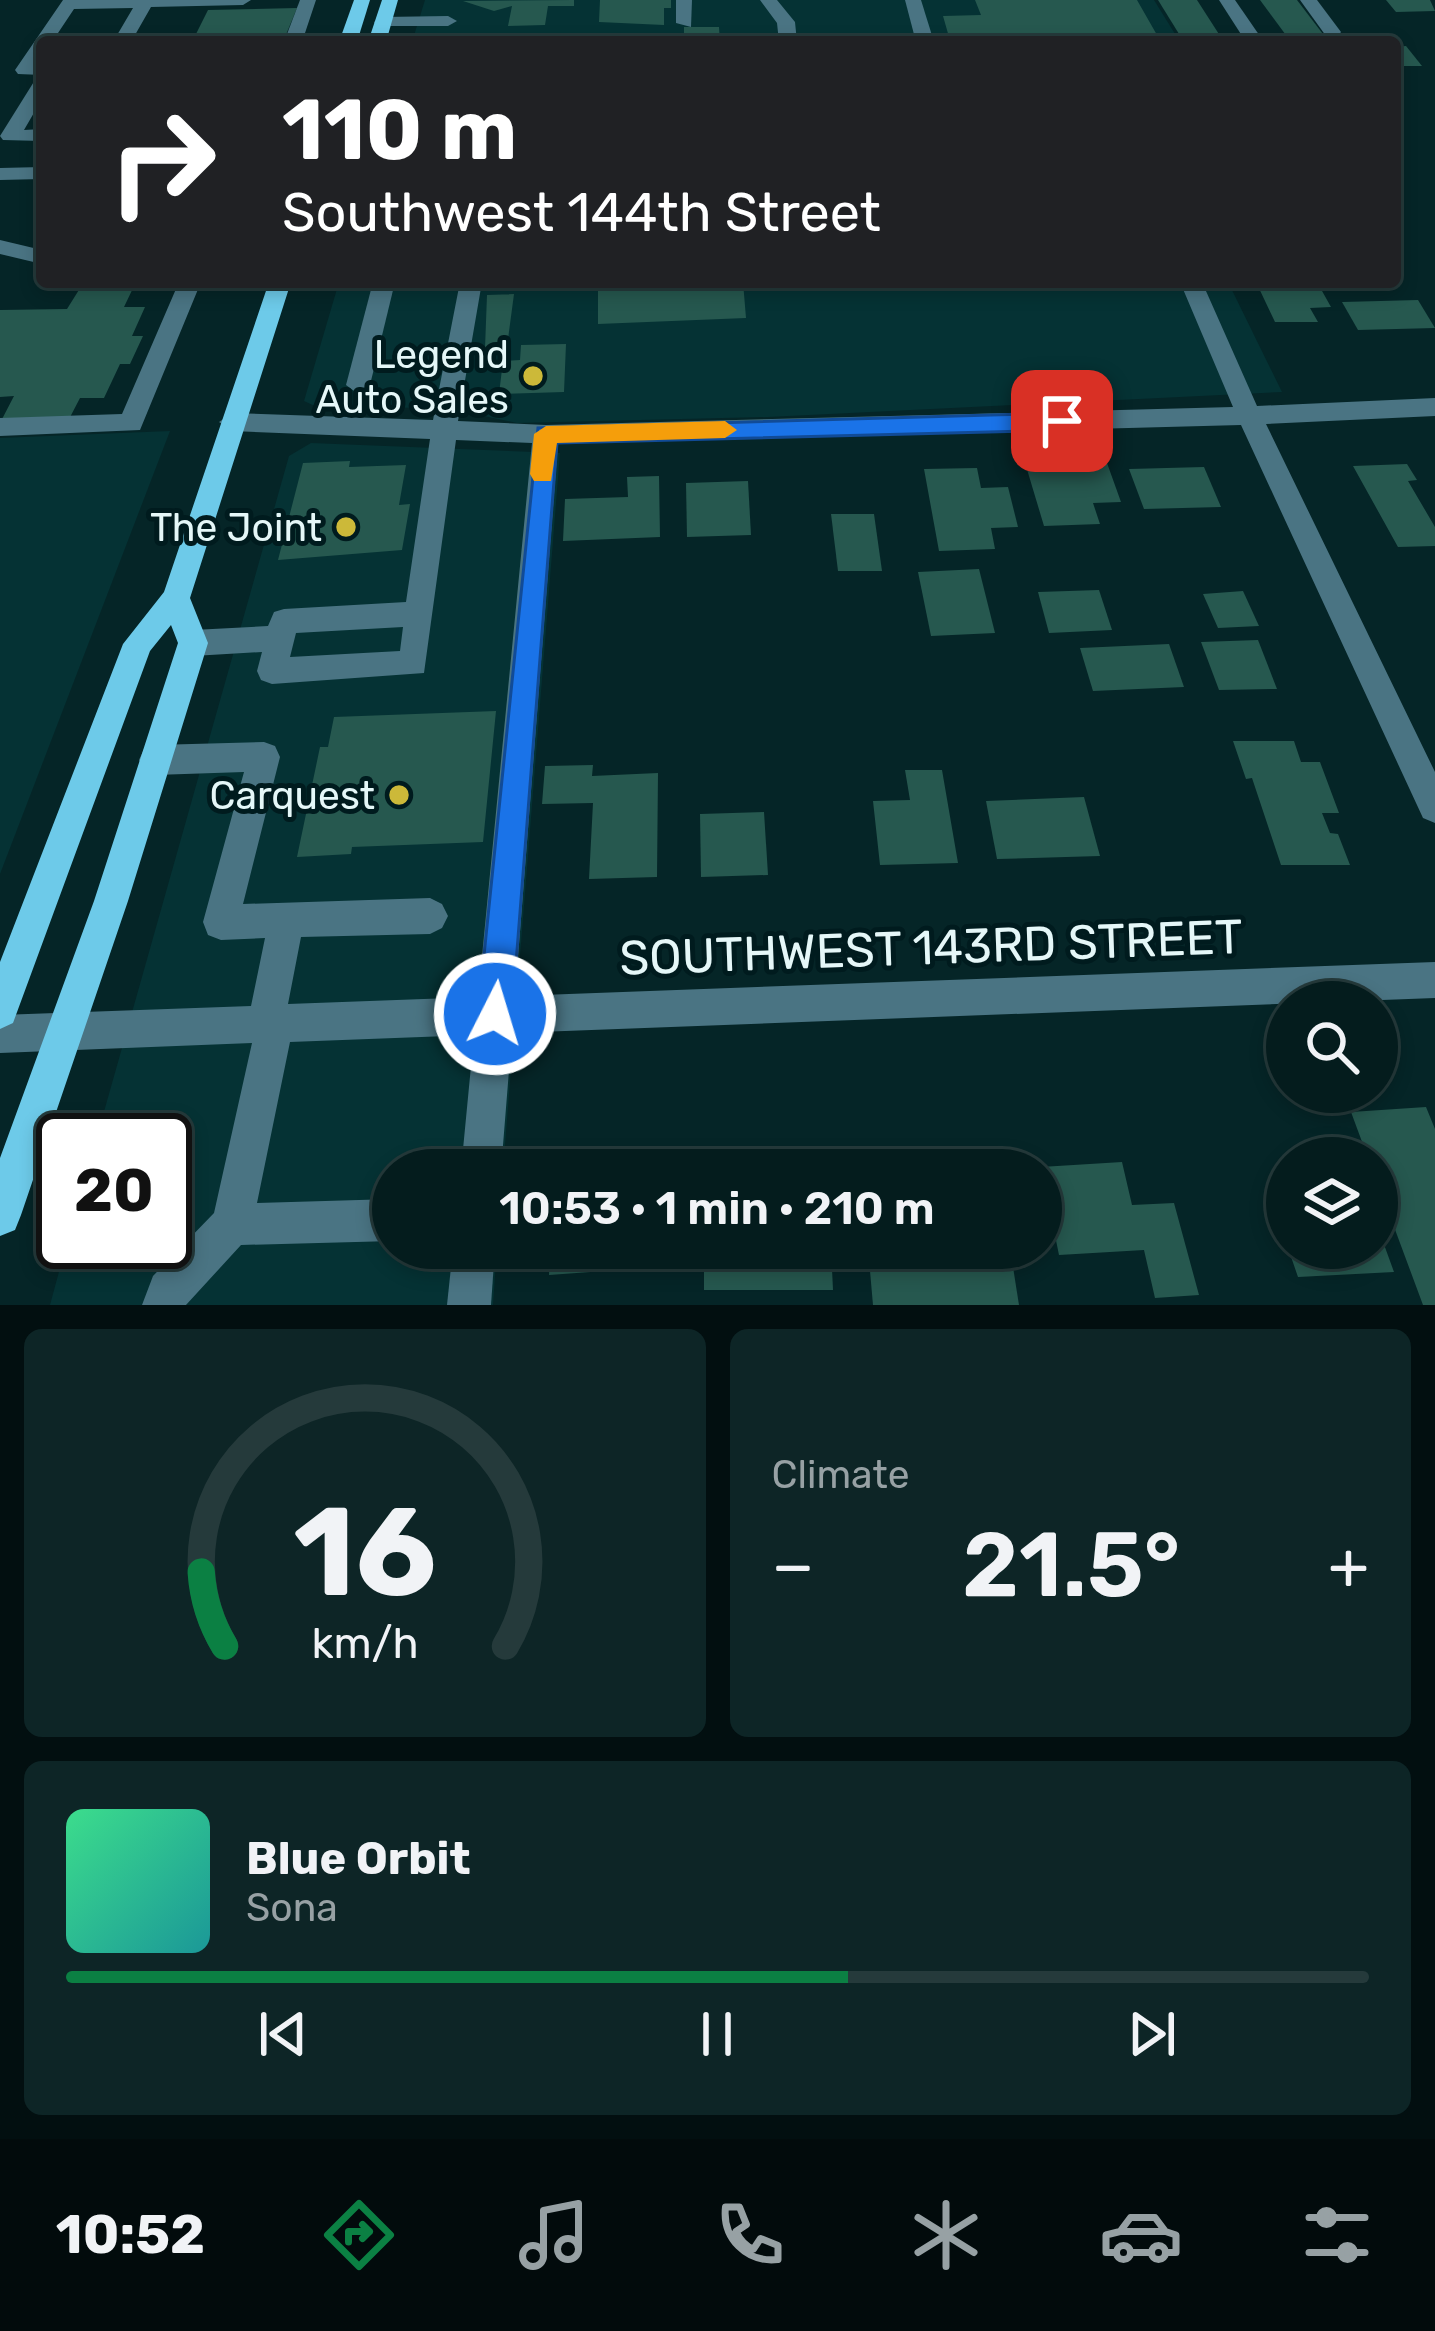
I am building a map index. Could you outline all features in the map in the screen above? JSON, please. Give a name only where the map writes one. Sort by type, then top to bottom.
[{"type":"main road","points":[[350,36],[362,0]]},
{"type":"main road","points":[[379,36],[390,0]]},
{"type":"main road","points":[[0,1010],[138,644],[176,598],[278,288]]},
{"type":"main road","points":[[0,1214],[193,643],[176,598]]},
{"type":"street","points":[[48,36],[69,4],[243,0]]},
{"type":"street","points":[[295,36],[308,0]]},
{"type":"street","points":[[444,36],[455,0]]},
{"type":"street","points":[[684,0],[685,23]]},
{"type":"street","points":[[768,0],[786,22],[787,36]]},
{"type":"street","points":[[913,0],[924,36]]},
{"type":"street","points":[[1227,0],[1251,36]]},
{"type":"street","points":[[1308,0],[1332,32]]},
{"type":"street","points":[[126,36],[146,2]]},
{"type":"street","points":[[383,22],[448,21]]},
{"type":"street","points":[[36,53],[24,70],[36,70]]},
{"type":"street","points":[[36,99],[10,136],[36,135]]},
{"type":"street","points":[[0,174],[36,173]]},
{"type":"street","points":[[0,248],[36,255]]},
{"type":"street","points":[[0,427],[131,423],[187,288]]},
{"type":"street","points":[[358,385],[382,288]]},
{"type":"street","points":[[419,614],[284,621],[272,671],[412,664],[419,614],[443,431],[470,288]]},
{"type":"street","points":[[1193,288],[1435,807]]},
{"type":"street","points":[[232,422],[546,434],[1435,407]]},
{"type":"street","points":[[483,1149],[546,434]]},
{"type":"street","points":[[193,643],[280,638]]},
{"type":"street","points":[[155,760],[264,757],[221,922],[430,916]]},
{"type":"street","points":[[164,1305],[168,1291],[232,1224],[287,920]]},
{"type":"street","name":"SOUTHWEST 143RD STREET","points":[[0,1034],[1435,980]]},
{"type":"street","points":[[232,1224],[372,1221]]},
{"type":"street","points":[[469,1305],[472,1269]]},
{"type":"shaded area","points":[[425,0],[1154,0],[1176,36],[414,36]]},
{"type":"shaded area","points":[[337,288],[1231,288],[1282,392],[768,417],[517,423],[446,408],[317,407],[304,401]]},
{"type":"shaded area","points":[[170,431],[0,874],[0,438]]},
{"type":"shaded area","points":[[311,443],[560,453],[505,1149],[372,1149],[372,1269],[496,1269],[493,1305],[50,1305],[60,1269],[192,1269],[192,1113],[104,1113],[289,456]]},
{"type":"building","points":[[574,0],[574,6],[548,6],[545,25],[508,26],[512,6],[494,11],[463,1]]},
{"type":"building","points":[[600,0],[671,0],[671,8],[664,8],[664,25],[599,22]]},
{"type":"building","points":[[975,0],[1137,0],[1158,36],[949,36],[943,16],[981,15]]},
{"type":"building","points":[[1158,0],[1197,0],[1220,36],[1180,36]]},
{"type":"building","points":[[1260,0],[1297,0],[1324,36],[1287,36]]},
{"type":"building","points":[[1386,0],[1430,0],[1435,11],[1396,12]]},
{"type":"building","points":[[297,8],[285,36],[195,36],[208,10]]},
{"type":"building","points":[[684,27],[719,27],[720,36],[684,36]]},
{"type":"building","points":[[1401,46],[1406,46],[1422,66],[1401,66]]},
{"type":"building","points":[[80,288],[133,288],[124,307],[145,307],[132,336],[143,336],[130,364],[120,364],[104,398],[80,398],[67,423],[0,423],[14,396],[0,397],[0,310],[67,309]]},
{"type":"building","points":[[598,288],[744,288],[746,318],[598,324]]},
{"type":"building","points":[[1259,288],[1320,288],[1331,307],[1310,308],[1318,322],[1275,322]]},
{"type":"building","points":[[514,294],[508,339],[499,339],[498,347],[485,348],[487,295]]},
{"type":"building","points":[[1418,300],[1435,328],[1358,330],[1342,302]]},
{"type":"building","name":"Legend Auto Sales","points":[[566,344],[564,392],[499,394],[503,361],[520,360],[521,345]]},
{"type":"building","name":"The Joint","points":[[350,461],[349,467],[406,465],[399,505],[410,504],[402,550],[278,560],[303,463]]},
{"type":"building","points":[[1107,463],[1121,502],[1093,503],[1100,524],[1044,526],[1026,466]]},
{"type":"building","points":[[1407,464],[1417,480],[1408,481],[1435,527],[1435,546],[1398,547],[1353,466]]},
{"type":"building","points":[[1204,467],[1221,507],[1144,509],[1129,469]]},
{"type":"building","points":[[977,468],[981,488],[1008,487],[1018,527],[991,528],[995,549],[939,551],[924,469]]},
{"type":"building","points":[[659,476],[660,537],[563,541],[565,499],[628,497],[627,477]]},
{"type":"building","points":[[748,481],[751,535],[687,537],[686,483]]},
{"type":"building","points":[[831,514],[874,514],[882,571],[838,571]]},
{"type":"building","points":[[979,569],[995,633],[931,636],[918,572]]},
{"type":"building","points":[[1099,590],[1112,630],[1049,633],[1038,592]]},
{"type":"building","points":[[1243,591],[1259,626],[1218,628],[1203,594]]},
{"type":"building","points":[[1258,640],[1277,689],[1219,690],[1201,642]]},
{"type":"building","points":[[1169,644],[1184,687],[1093,691],[1080,648]]},
{"type":"building","name":"Carquest","points":[[496,711],[483,842],[352,847],[351,854],[297,857],[320,747],[328,747],[334,717]]},
{"type":"building","points":[[1233,741],[1294,741],[1301,762],[1320,762],[1339,813],[1322,813],[1330,833],[1338,834],[1350,865],[1281,865],[1252,778],[1246,779]]},
{"type":"building","points":[[593,765],[592,776],[658,773],[657,877],[589,879],[593,803],[542,804],[545,766]]},
{"type":"building","points":[[905,770],[942,770],[958,863],[880,865],[873,801],[910,800]]},
{"type":"building","points":[[1084,797],[1100,856],[997,859],[986,801]]},
{"type":"building","points":[[764,812],[768,875],[701,877],[700,814]]},
{"type":"building","points":[[1426,1107],[1435,1129],[1435,1305],[1423,1305],[1398,1238],[1398,1137],[1360,1137],[1351,1113],[1398,1113],[1398,1109]]},
{"type":"building","points":[[1122,1162],[1132,1205],[1174,1203],[1199,1295],[1155,1298],[1144,1250],[1062,1255],[1062,1166]]},
{"type":"building","points":[[549,1269],[632,1269],[549,1275]]},
{"type":"building","points":[[704,1269],[832,1269],[833,1290],[704,1290]]},
{"type":"building","points":[[870,1269],[1013,1269],[1019,1305],[873,1305]]},
{"type":"building","points":[[1295,1269],[1394,1272],[1298,1277]]},
{"type":"slow traffic","points":[[542,474],[546,434],[725,430]]},
{"type":"place","name":"Legend Auto Sales","points":[[533,376]]},
{"type":"place","name":"The Joint","points":[[346,527]]},
{"type":"place","name":"Carquest","points":[[399,795]]},
{"type":"route","points":[[495,1014],[546,434],[1062,421]]}]
